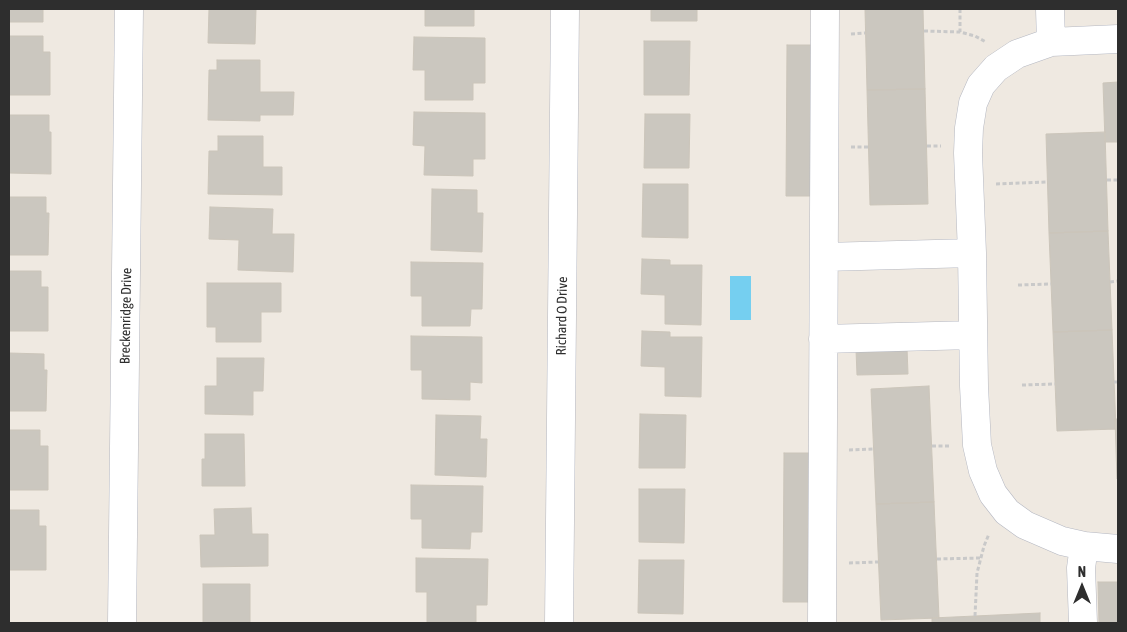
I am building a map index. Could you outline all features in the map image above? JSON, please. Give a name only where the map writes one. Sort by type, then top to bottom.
[{"type":"street","name":"Breckenridge Drive","points":[[122,623],[129,9]]},
{"type":"street","name":"Richard O Drive","points":[[559,623],[565,9]]},
{"type":"street","points":[[822,623],[825,9]]},
{"type":"street","points":[[1050,9],[1051,42]]},
{"type":"street","points":[[1118,39],[1051,42],[1016,54],[996,68],[981,85],[973,103],[968,153],[974,386],[977,444],[983,471],[993,494],[1008,512],[1025,525],[1062,541],[1084,546],[1118,549]]},
{"type":"street","points":[[824,257],[972,252]]},
{"type":"street","points":[[823,339],[973,335]]},
{"type":"street","points":[[1083,623],[1081,568],[1084,546]]},
{"type":"path","points":[[960,9],[960,32]]},
{"type":"path","points":[[924,31],[960,32],[975,36],[990,45]]},
{"type":"path","points":[[846,34],[866,33]]},
{"type":"path","points":[[927,146],[948,145]]},
{"type":"path","points":[[843,148],[868,147]]},
{"type":"path","points":[[1106,180],[1118,180]]},
{"type":"path","points":[[989,184],[1048,182]]},
{"type":"path","points":[[1110,282],[1118,281]]},
{"type":"path","points":[[1018,285],[1051,284]]},
{"type":"path","points":[[1022,385],[1055,384]]},
{"type":"path","points":[[932,446],[951,446]]},
{"type":"path","points":[[847,450],[874,449]]},
{"type":"path","points":[[975,616],[975,592],[980,558],[993,528]]},
{"type":"path","points":[[937,559],[980,558]]},
{"type":"path","points":[[848,563],[878,562]]},
{"type":"water","points":[[730,276],[751,276],[751,320],[730,320]]},
{"type":"building","points":[[9,9],[43,9],[43,22],[9,22]]},
{"type":"building","points":[[209,9],[256,9],[255,44],[208,43]]},
{"type":"building","points":[[425,9],[474,9],[474,26],[425,26]]},
{"type":"building","points":[[651,9],[697,9],[697,21],[651,21]]},
{"type":"building","points":[[865,9],[923,9],[925,89],[867,90]]},
{"type":"building","points":[[9,36],[43,36],[43,52],[50,52],[50,95],[9,95]]},
{"type":"building","points":[[414,37],[485,38],[485,83],[473,83],[473,100],[425,100],[425,70],[413,70]]},
{"type":"building","points":[[644,41],[690,41],[689,95],[644,95]]},
{"type":"building","points":[[787,45],[812,45],[811,196],[786,196]]},
{"type":"building","points":[[217,60],[260,60],[260,92],[294,92],[293,115],[260,115],[260,121],[208,120],[209,70],[217,70]]},
{"type":"building","points":[[1118,82],[1118,142],[1105,142],[1103,83]]},
{"type":"building","points":[[925,89],[928,204],[870,205],[867,90]]},
{"type":"building","points":[[414,112],[485,113],[485,159],[473,159],[473,176],[424,175],[425,146],[413,145]]},
{"type":"building","points":[[645,114],[690,114],[689,168],[644,168]]},
{"type":"building","points":[[9,115],[49,115],[51,174],[9,173]]},
{"type":"building","points":[[1105,132],[1108,231],[1049,233],[1046,134]]},
{"type":"building","points":[[218,136],[263,136],[263,167],[282,167],[282,195],[208,194],[209,151],[218,151]]},
{"type":"building","points":[[643,184],[688,184],[688,238],[642,237]]},
{"type":"building","points":[[432,189],[477,190],[477,213],[483,213],[482,252],[431,250]]},
{"type":"building","points":[[9,197],[46,197],[46,213],[49,213],[48,255],[9,255]]},
{"type":"building","points":[[210,207],[273,209],[272,234],[294,234],[293,272],[238,270],[239,240],[209,239]]},
{"type":"building","points":[[1108,231],[1112,330],[1053,332],[1049,233]]},
{"type":"building","points":[[642,259],[670,260],[670,265],[702,265],[701,325],[665,324],[665,295],[641,294]]},
{"type":"building","points":[[411,262],[483,263],[482,309],[471,309],[470,326],[422,326],[422,296],[411,296]]},
{"type":"building","points":[[9,271],[41,271],[41,287],[48,287],[48,331],[9,331]]},
{"type":"building","points":[[207,283],[281,283],[281,312],[261,312],[261,342],[216,342],[216,327],[207,327]]},
{"type":"building","points":[[1112,330],[1116,429],[1057,431],[1053,332]]},
{"type":"building","points":[[642,331],[670,332],[670,337],[702,337],[701,397],[665,396],[665,367],[641,366]]},
{"type":"building","points":[[411,336],[482,337],[482,383],[470,382],[470,400],[422,399],[422,370],[411,370]]},
{"type":"building","points":[[907,348],[908,374],[857,375],[856,350]]},
{"type":"building","points":[[9,353],[44,354],[44,370],[47,370],[46,411],[9,411]]},
{"type":"building","points":[[217,358],[264,358],[263,391],[253,391],[253,415],[205,414],[205,386],[217,386]]},
{"type":"building","points":[[929,386],[934,502],[876,504],[871,389]]},
{"type":"building","points":[[640,414],[686,415],[685,468],[639,468]]},
{"type":"building","points":[[436,415],[481,416],[480,439],[487,439],[486,477],[435,475]]},
{"type":"building","points":[[1115,419],[1118,419],[1118,479],[1117,479]]},
{"type":"building","points":[[9,430],[40,430],[40,446],[48,446],[48,490],[9,490]]},
{"type":"building","points":[[205,434],[244,434],[245,486],[202,486],[202,459],[205,459]]},
{"type":"building","points":[[784,453],[809,453],[808,602],[783,602]]},
{"type":"building","points":[[411,485],[483,486],[482,532],[471,532],[470,549],[422,548],[422,519],[411,519]]},
{"type":"building","points":[[639,489],[685,489],[684,543],[639,542]]},
{"type":"building","points":[[934,502],[939,618],[881,620],[876,504]]},
{"type":"building","points":[[251,508],[252,534],[268,534],[268,566],[201,567],[200,535],[215,535],[214,509]]},
{"type":"building","points":[[9,510],[39,510],[39,526],[46,526],[46,570],[9,570]]},
{"type":"building","points":[[416,558],[488,559],[487,605],[476,605],[476,622],[427,622],[427,592],[416,592]]},
{"type":"building","points":[[639,560],[684,560],[683,614],[638,613]]},
{"type":"building","points":[[1098,582],[1118,582],[1118,623],[1099,623]]},
{"type":"building","points":[[203,584],[250,584],[250,623],[203,623]]},
{"type":"building","points":[[1040,613],[1040,623],[932,623],[932,618]]}]
